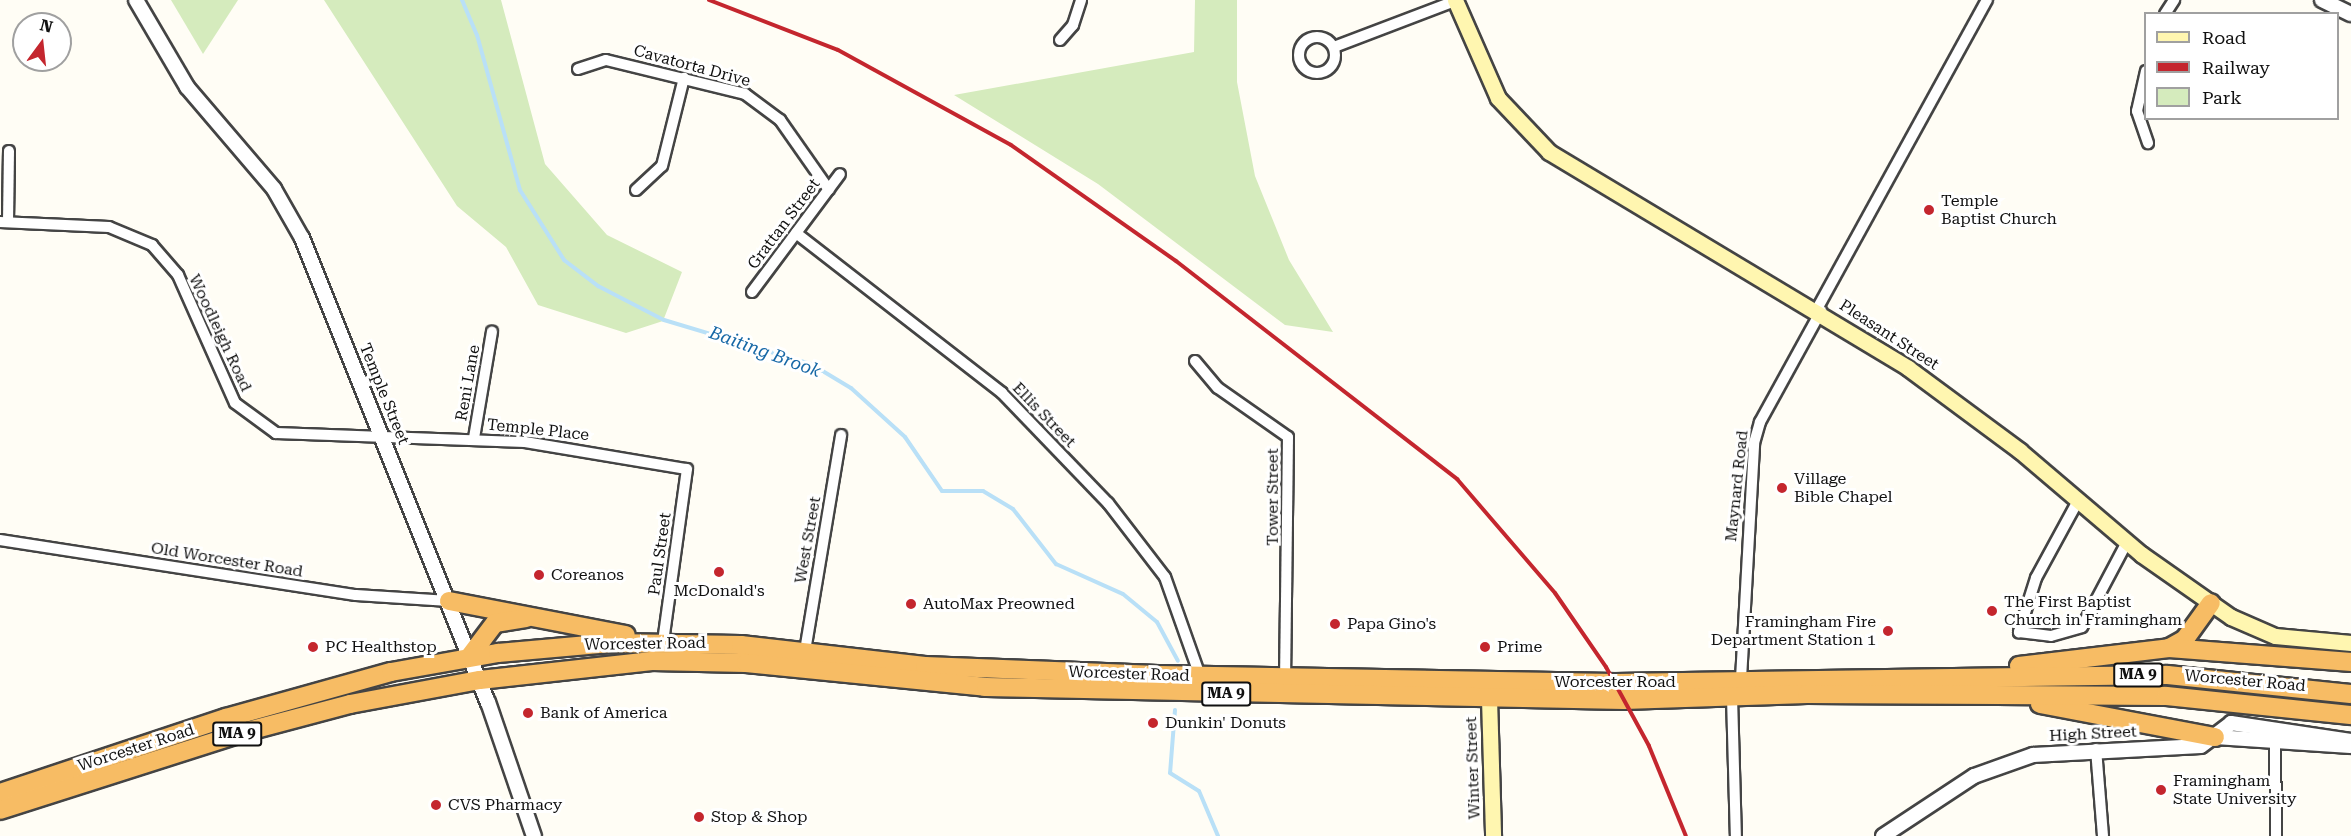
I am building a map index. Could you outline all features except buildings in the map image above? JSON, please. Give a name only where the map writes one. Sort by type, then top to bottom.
[{"type":"highway","points":[[449,601],[663,642]]},
{"type":"highway","points":[[2169,648],[2185,639],[2211,603]]},
{"type":"highway","points":[[470,656],[501,620],[555,621]]},
{"type":"highway","name":"Worcester Road","points":[[0,793],[330,688],[470,656],[663,642],[805,651],[968,669],[1285,678],[1741,679],[2188,676],[2351,694]]},
{"type":"highway","points":[[1924,676],[2169,648],[2351,662]]},
{"type":"highway","name":"Worcester Road","points":[[0,810],[283,721],[480,680],[635,662],[712,661],[986,687],[1488,698],[1975,695],[2209,698],[2351,715]]},
{"type":"highway","points":[[1975,695],[2215,736]]},
{"type":"main road","name":"Pleasant Street","points":[[1455,1],[1498,98],[1533,139],[1578,172],[1819,310],[1937,388],[2079,499],[2127,542],[2211,603],[2261,632],[2351,643]]},
{"type":"main road","name":"Winter Street","points":[[1488,698],[1493,836]]},
{"type":"street","name":"Temple Street","points":[[136,0],[187,87],[284,205],[385,437],[480,680],[534,836]]},
{"type":"street","points":[[1060,40],[1073,25],[1081,0]]},
{"type":"street","name":"Maynard Road","points":[[1741,679],[1754,443],[1765,412],[1987,0]]},
{"type":"street","points":[[2322,0],[2351,14]]},
{"type":"street","points":[[1334,47],[1455,1]]},
{"type":"street","name":"Cavatorta Drive","points":[[578,69],[606,60],[738,92],[769,109],[829,190]]},
{"type":"street","points":[[2144,76],[2137,111],[2148,143]]},
{"type":"street","points":[[636,190],[662,166],[684,78]]},
{"type":"street","points":[[4,222],[9,151]]},
{"type":"street","name":"Grattan Street","points":[[752,292],[840,174]]},
{"type":"street","name":"Woodleigh Road","points":[[4,222],[97,225],[141,238],[174,270],[227,390],[252,420],[276,433],[302,438],[385,437]]},
{"type":"street","name":"Ellis Street","points":[[795,233],[1002,393],[1108,503],[1166,577],[1200,676]]},
{"type":"street","name":"Reni Lane","points":[[474,438],[492,332]]},
{"type":"street","name":"Tower Street","points":[[1195,361],[1218,388],[1288,437],[1285,678]]},
{"type":"street","name":"West Street","points":[[805,651],[841,435]]},
{"type":"street","name":"Temple Place","points":[[385,437],[474,438],[584,450],[687,469]]},
{"type":"street","name":"Paul Street","points":[[663,642],[687,469]]},
{"type":"street","points":[[2079,499],[2036,578],[2019,632],[2051,636],[2082,627],[2127,542]]},
{"type":"street","name":"Old Worcester Road","points":[[0,540],[356,595],[449,601]]},
{"type":"street","points":[[1732,697],[1736,836]]},
{"type":"street","name":"High Street","points":[[1882,836],[1974,776],[2033,754],[2096,749],[2194,747],[2215,736],[2231,723],[2274,727],[2351,744]]},
{"type":"street","points":[[2274,727],[2276,836]]},
{"type":"street","name":"High Street","points":[[2215,736],[2275,743],[2351,744]]},
{"type":"street","points":[[2096,749],[2103,836]]},
{"type":"green space","points":[[171,0],[238,0],[203,54]]},
{"type":"green space","points":[[324,0],[501,0],[545,164],[607,235],[682,272],[663,321],[626,333],[538,305],[506,247],[457,206]]},
{"type":"green space","points":[[1195,0],[1237,0],[1237,82],[1255,176],[1289,260],[1333,332],[1285,325],[1098,184],[954,95],[1194,52]]},
{"type":"waterway","name":"Baiting Brook","points":[[462,0],[477,35],[520,190],[564,260],[598,286],[664,320],[811,364],[851,388],[905,437],[942,491],[983,491],[1013,509],[1056,564],[1123,594],[1157,622],[1178,661]]},
{"type":"waterway","name":"Baiting Brook","points":[[1175,710],[1170,773],[1199,791],[1218,836]]},
{"type":"railway","points":[[709,0],[838,50],[1011,145],[1176,261],[1457,479],[1555,593],[1606,667],[1649,746],[1686,836]]},
{"type":"place","name":"Temple Baptist Church","points":[[1929,210]]},
{"type":"place","name":"Village Bible Chapel","points":[[1782,488]]},
{"type":"place","name":"McDonald's","points":[[719,572]]},
{"type":"place","name":"Coreanos","points":[[539,575]]},
{"type":"place","name":"AutoMax Preowned","points":[[911,604]]},
{"type":"place","name":"The First Baptist Church in Framingham","points":[[1992,611]]},
{"type":"place","name":"Papa Gino's","points":[[1335,624]]},
{"type":"place","name":"Framingham Fire Department Station 1","points":[[1888,631]]},
{"type":"place","name":"PC Healthstop","points":[[313,647]]},
{"type":"place","name":"Prime","points":[[1485,647]]},
{"type":"place","name":"Bank of America","points":[[528,713]]},
{"type":"place","name":"Dunkin' Donuts","points":[[1153,723]]},
{"type":"place","name":"Framingham State University","points":[[2161,790]]},
{"type":"place","name":"CVS Pharmacy","points":[[436,805]]},
{"type":"place","name":"Stop & Shop","points":[[699,817]]}]
